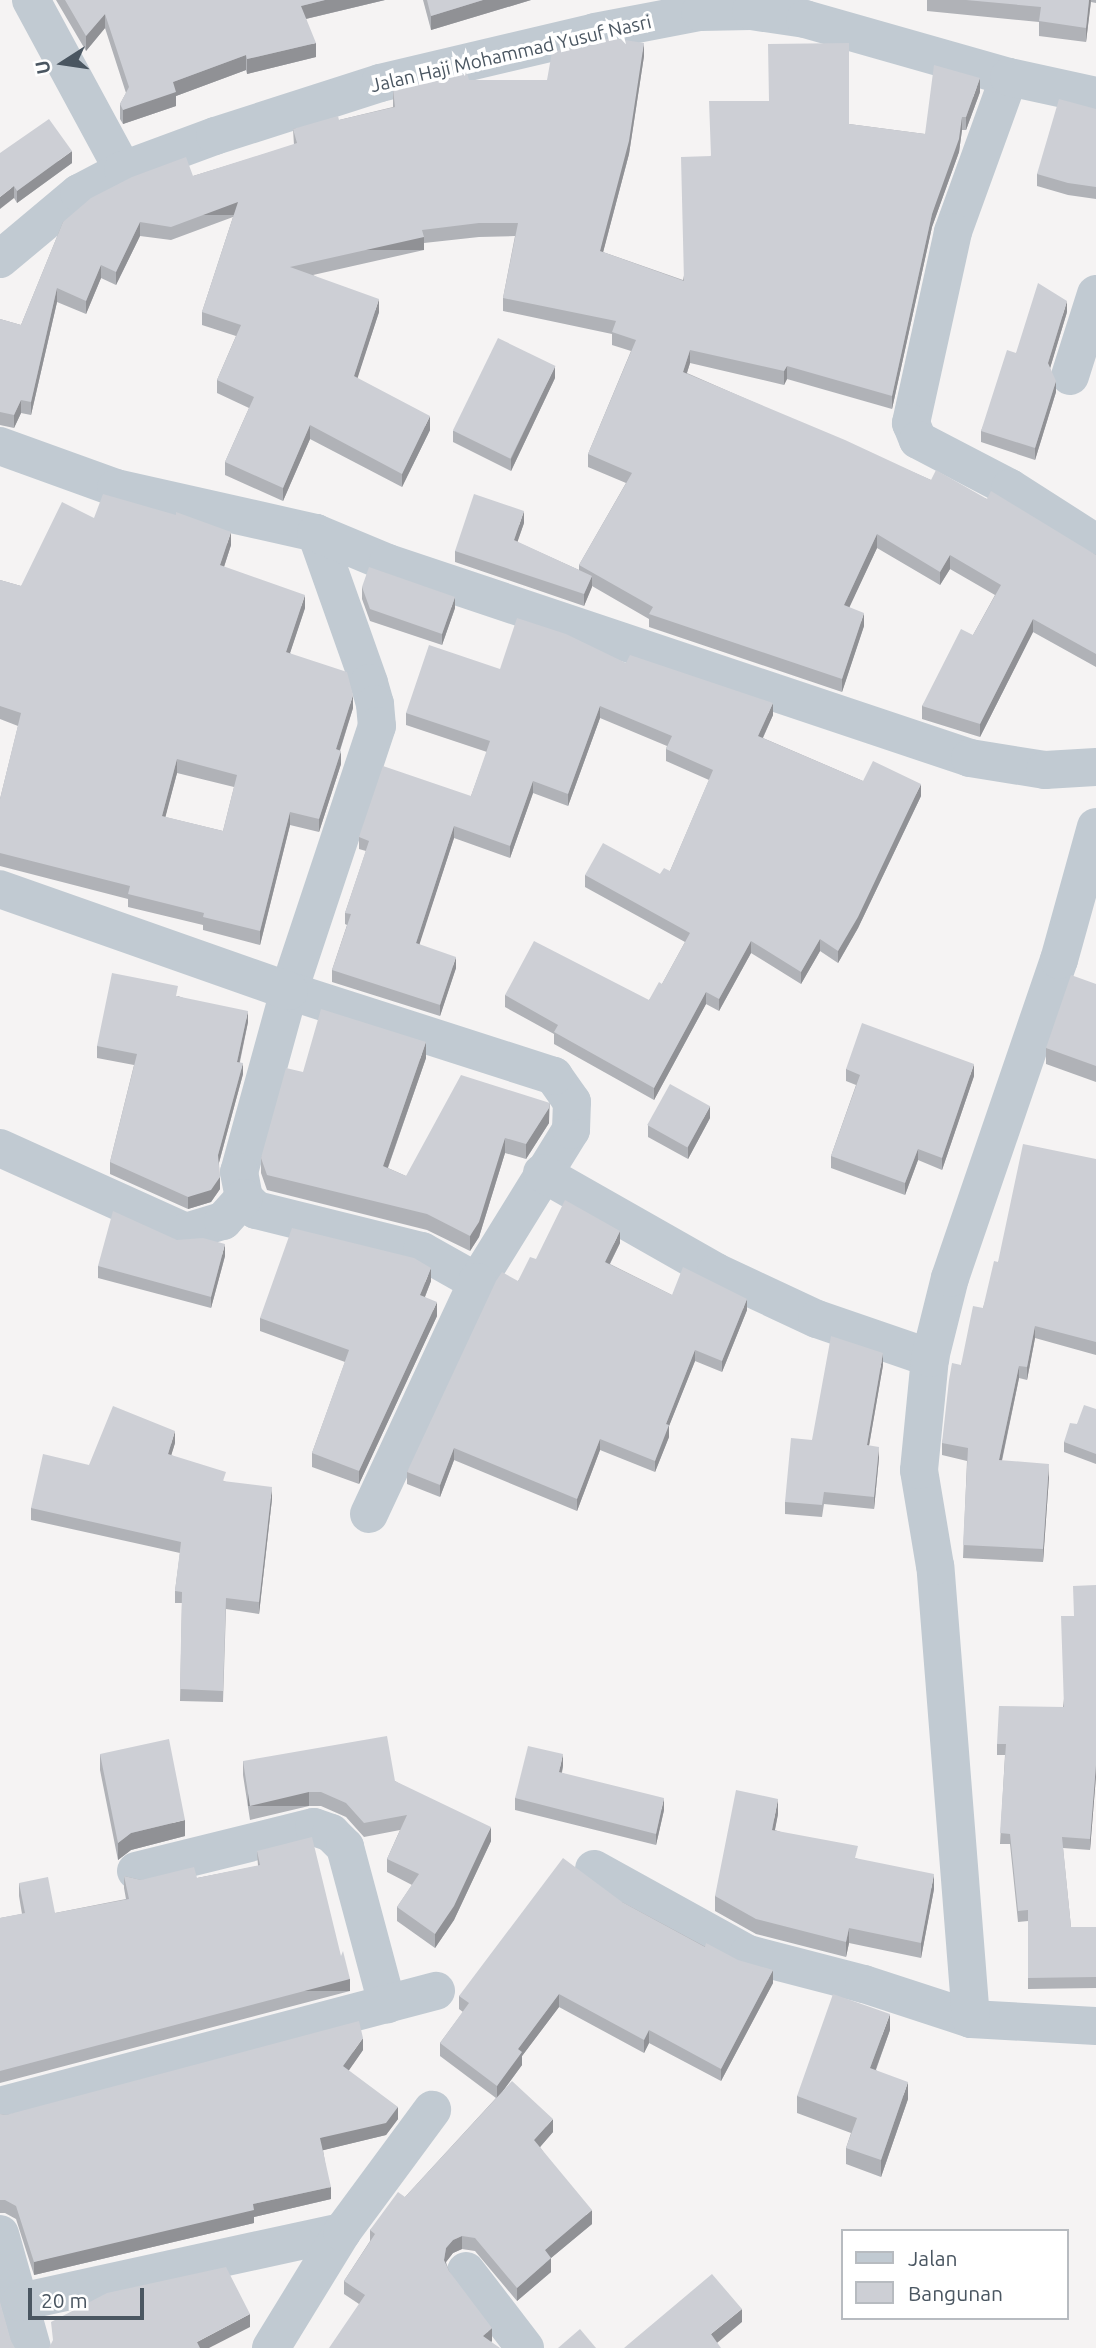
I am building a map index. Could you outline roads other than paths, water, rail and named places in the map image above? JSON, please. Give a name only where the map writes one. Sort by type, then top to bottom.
[{"type":"street","points":[[31,0],[123,170]]},
{"type":"street","name":"Jalan Haji Mohammad Yusuf Nasri","points":[[0,259],[79,193],[123,170],[215,136],[380,83],[696,6],[805,19],[1009,77],[1096,96]]},
{"type":"street","points":[[1009,77],[953,232],[911,423],[918,440],[1010,488],[1096,542]]},
{"type":"street","points":[[1070,376],[1096,294]]},
{"type":"street","points":[[0,446],[116,488],[316,533],[388,563],[970,758],[1045,770],[1096,767]]},
{"type":"street","points":[[316,533],[369,683],[377,726],[289,991],[239,1172],[244,1198],[256,1210],[422,1251],[477,1282]]},
{"type":"street","points":[[971,2018],[936,1579],[919,1470],[930,1358],[950,1278],[1059,960],[1096,827]]},
{"type":"street","points":[[0,889],[289,991],[554,1076],[572,1102],[571,1130],[477,1282],[369,1514]]},
{"type":"street","points":[[0,1148],[186,1232],[223,1221],[244,1198]]},
{"type":"street","points":[[542,1173],[716,1272],[817,1319],[930,1358]]},
{"type":"street","points":[[136,1871],[314,1827],[331,1833],[345,1847],[387,2004]]},
{"type":"street","points":[[594,1869],[748,1954],[864,1984],[971,2018],[1096,2026]]},
{"type":"street","points":[[0,2106],[436,1991]]},
{"type":"street","points":[[271,2348],[342,2232],[432,2109]]},
{"type":"street","points":[[20,2302],[342,2232]]},
{"type":"street","points":[[0,2234],[32,2348]]},
{"type":"street","points":[[466,2271],[525,2348]]}]
